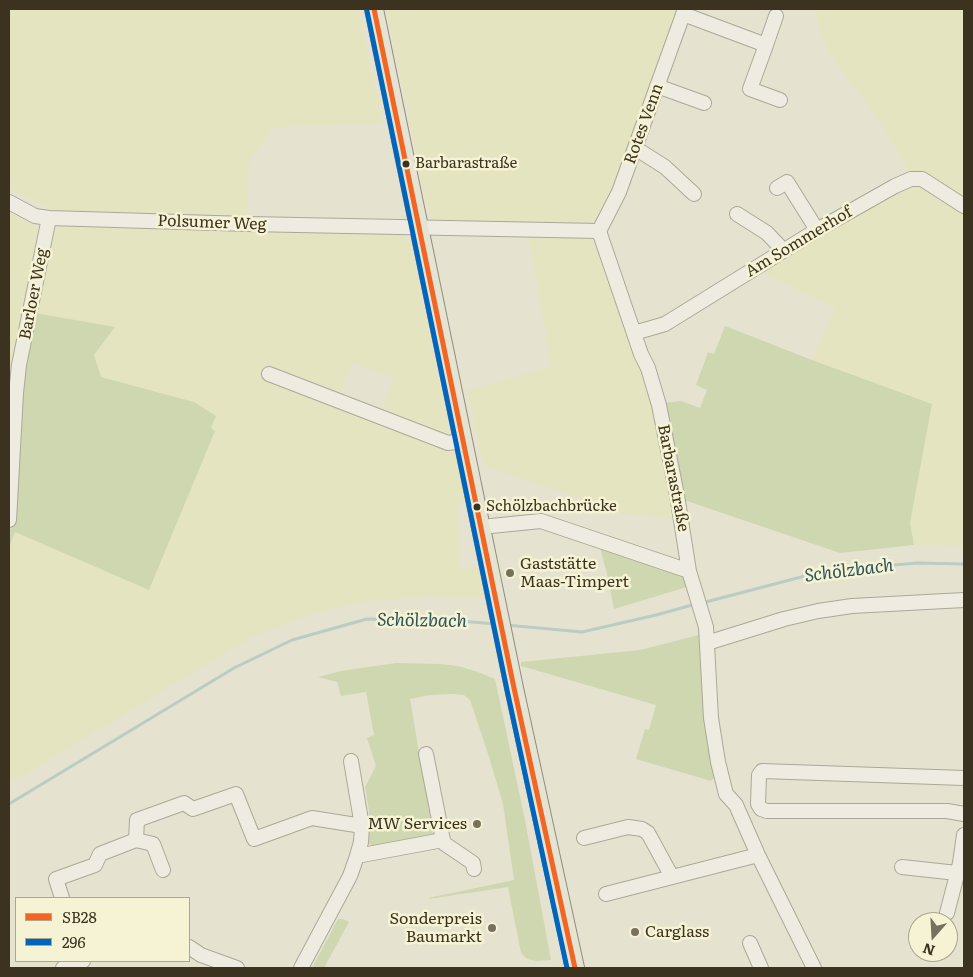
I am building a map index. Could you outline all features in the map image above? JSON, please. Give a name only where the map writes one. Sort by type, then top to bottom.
[{"type":"main road","points":[[374,9],[575,968]]},
{"type":"street","name":"Rotes Venn","points":[[599,232],[619,192],[684,12],[766,44]]},
{"type":"street","points":[[776,16],[750,89],[780,100]]},
{"type":"street","points":[[657,86],[704,103]]},
{"type":"street","points":[[635,148],[665,167],[694,194]]},
{"type":"street","name":"Am Sommerhof","points":[[634,333],[666,324],[817,230],[911,179],[922,179],[964,206]]},
{"type":"street","points":[[777,188],[787,182],[817,230]]},
{"type":"street","name":"Polsumer Weg","points":[[9,202],[35,216],[49,218],[420,228]]},
{"type":"street","points":[[737,214],[767,233],[784,250]]},
{"type":"street","name":"Barloer Weg","points":[[9,520],[19,365],[49,218]]},
{"type":"street","points":[[420,228],[599,232]]},
{"type":"street","name":"Barbarastraße","points":[[599,232],[641,354],[648,368],[659,405],[677,495],[689,571],[703,617],[708,642],[711,718],[718,762],[726,794],[736,805],[814,968]]},
{"type":"street","points":[[269,374],[448,443],[464,441]]},
{"type":"street","points":[[481,526],[541,521],[689,571]]},
{"type":"street","points":[[708,642],[784,619],[826,610],[852,606],[964,600]]},
{"type":"street","points":[[426,754],[443,840],[473,863],[474,869]]},
{"type":"street","points":[[301,968],[350,876],[358,856],[362,826],[351,760]]},
{"type":"street","points":[[964,778],[762,771],[759,775],[758,804],[761,809],[767,811],[947,811],[964,814]]},
{"type":"street","points":[[136,840],[137,820],[184,803],[194,809],[236,794],[254,840],[312,818],[362,826]]},
{"type":"street","points":[[584,838],[628,827],[642,829],[648,833],[672,877]]},
{"type":"street","points":[[947,912],[960,867],[964,835]]},
{"type":"street","points":[[62,897],[56,879],[95,865],[100,854],[136,840],[153,844],[163,870]]},
{"type":"street","points":[[358,856],[443,840]]},
{"type":"street","points":[[606,894],[758,854]]},
{"type":"street","points":[[902,866],[960,867]]},
{"type":"street","points":[[750,942],[761,968]]},
{"type":"street","points":[[190,948],[200,955],[237,968]]},
{"type":"street","points":[[63,968],[81,962]]},
{"type":"green space","points":[[9,9],[358,9],[383,123],[275,127],[249,160],[248,217],[55,212],[9,189]]},
{"type":"green space","points":[[386,9],[680,9],[605,209],[600,217],[588,223],[577,225],[432,220],[430,218]]},
{"type":"green space","points":[[815,9],[964,9],[964,546],[914,545],[910,523],[932,404],[812,360],[835,308],[764,273],[776,262],[911,181],[906,165],[875,114],[834,61],[821,33]]},
{"type":"green space","points":[[9,212],[38,227],[10,392],[9,392]]},
{"type":"green space","points":[[54,227],[403,235],[410,242],[450,433],[437,436],[380,414],[394,378],[352,362],[338,398],[455,454],[466,500],[458,505],[459,569],[479,568],[485,598],[428,596],[353,603],[305,616],[250,638],[9,784],[9,548],[15,532],[149,590],[215,432],[194,402],[101,377],[94,355],[115,328],[35,313]]},
{"type":"green space","points":[[529,237],[586,238],[595,242],[636,355],[645,369],[676,518],[627,514],[483,465],[467,390],[551,367]]},
{"type":"green space","points":[[35,313],[115,327],[94,355],[101,377],[194,402],[216,416],[211,428],[215,431],[149,590],[15,532],[9,548],[9,535],[14,514],[23,370]]},
{"type":"green space","points":[[725,326],[932,404],[910,523],[914,545],[840,553],[684,500],[663,403],[681,401],[700,408],[707,390],[696,385],[708,352],[714,354]]},
{"type":"green space","points":[[599,544],[685,573],[690,586],[614,609]]},
{"type":"green space","points":[[699,635],[704,717],[715,777],[711,781],[636,759],[645,729],[649,730],[656,705],[521,666],[521,662],[640,650]]},
{"type":"green space","points":[[396,663],[458,666],[495,679],[525,820],[551,960],[536,961],[527,959],[521,953],[508,887],[428,898],[514,880],[503,804],[470,700],[464,695],[430,695],[410,699],[433,834],[374,847],[368,843],[369,811],[365,787],[376,766],[367,738],[374,735],[366,692],[341,696],[337,682],[318,677],[341,671]]},
{"type":"green space","points":[[338,919],[349,922],[324,968],[312,968]]},
{"type":"waterway","name":"Schölzbach","points":[[702,603],[824,571],[917,563],[964,564]]},
{"type":"waterway","name":"Schölzbach","points":[[506,625],[582,632],[696,604]]},
{"type":"waterway","name":"Schölzbach","points":[[9,804],[234,668],[292,640],[367,619],[450,620],[495,624]]},
{"type":"transit line","name":"SB28","points":[[374,9],[514,688],[575,968]]},
{"type":"transit line","name":"296","points":[[367,11],[507,690],[567,968]]},
{"type":"place","name":"Barbarastraße","points":[[406,164]]},
{"type":"place","name":"Schölzbachbrücke","points":[[477,507]]},
{"type":"place","name":"Gaststätte Maas-Timpert","points":[[510,573]]},
{"type":"place","name":"MW Services","points":[[477,824]]},
{"type":"place","name":"Sonderpreis Baumarkt","points":[[492,928]]},
{"type":"place","name":"Carglass","points":[[635,932]]}]
